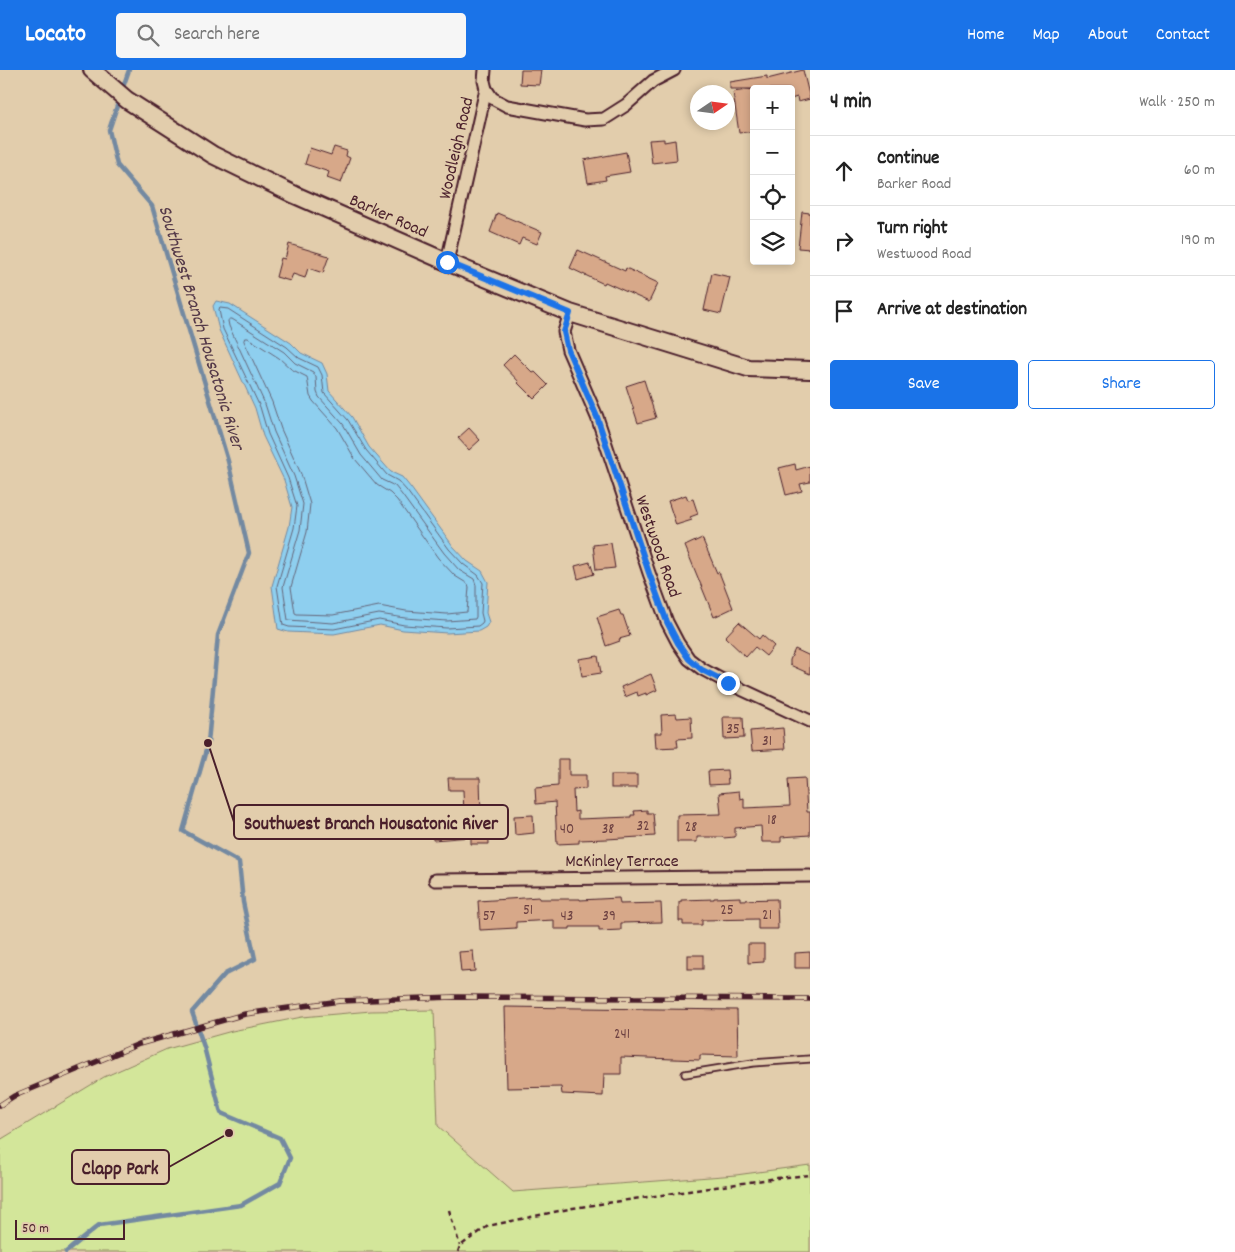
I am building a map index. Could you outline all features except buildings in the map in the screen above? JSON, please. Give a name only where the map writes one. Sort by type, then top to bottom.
[{"type":"street","name":"Barker Road","points":[[92,70],[127,100],[213,155],[295,195],[447,262],[570,313],[748,368],[810,370]]},
{"type":"street","name":"Woodleigh Road","points":[[447,262],[486,89],[484,81],[485,70]]},
{"type":"street","points":[[486,89],[492,98],[507,106],[585,120],[604,119],[626,105],[653,81],[674,70]]},
{"type":"street","name":"Westwood Road","points":[[570,313],[564,332],[568,350],[597,417],[652,581],[667,622],[678,643],[689,659],[702,670],[810,721]]},
{"type":"street","name":"McKinley Terrace","points":[[435,880],[810,876]]},
{"type":"lane","points":[[685,1074],[753,1063],[810,1059]]},
{"type":"path","points":[[460,1246],[488,1226],[573,1208],[777,1178],[810,1175]]},
{"type":"path","points":[[449,1210],[460,1246],[458,1252]]},
{"type":"green space","points":[[434,1010],[438,1126],[513,1192],[736,1175],[810,1165],[810,1252],[0,1252],[0,1140],[104,1077],[167,1049],[232,1031],[302,1017],[371,1011]]},
{"type":"water","points":[[216,301],[230,304],[291,343],[301,353],[322,363],[327,374],[329,391],[352,417],[369,447],[391,472],[402,477],[453,546],[467,561],[482,571],[488,582],[486,613],[489,622],[486,627],[479,631],[447,633],[403,630],[380,625],[334,634],[288,632],[278,629],[272,586],[289,527],[292,507],[284,480],[263,436],[255,408],[219,330],[213,306]]},
{"type":"waterway","name":"Southwest Branch Housatonic River","points":[[122,90],[129,70]]},
{"type":"waterway","name":"Southwest Branch Housatonic River","points":[[66,1252],[99,1225],[241,1205],[280,1183],[290,1158],[280,1138],[221,1113],[204,1047],[192,1012],[225,974],[255,959],[243,902],[239,862],[183,831],[208,743],[218,635],[249,553],[228,461],[152,206],[117,165],[109,130],[120,97]]},
{"type":"railway","points":[[0,1105],[14,1096],[139,1044],[245,1014],[340,1001],[454,997],[810,999]]},
{"type":"place","name":"Southwest Branch Housatonic River","points":[[208,743]]},
{"type":"place","name":"Clapp Park","points":[[229,1133]]},
{"type":"route","points":[[447,262],[570,313],[564,332],[568,350],[597,417],[667,622],[689,659],[702,670],[728,683]]}]
